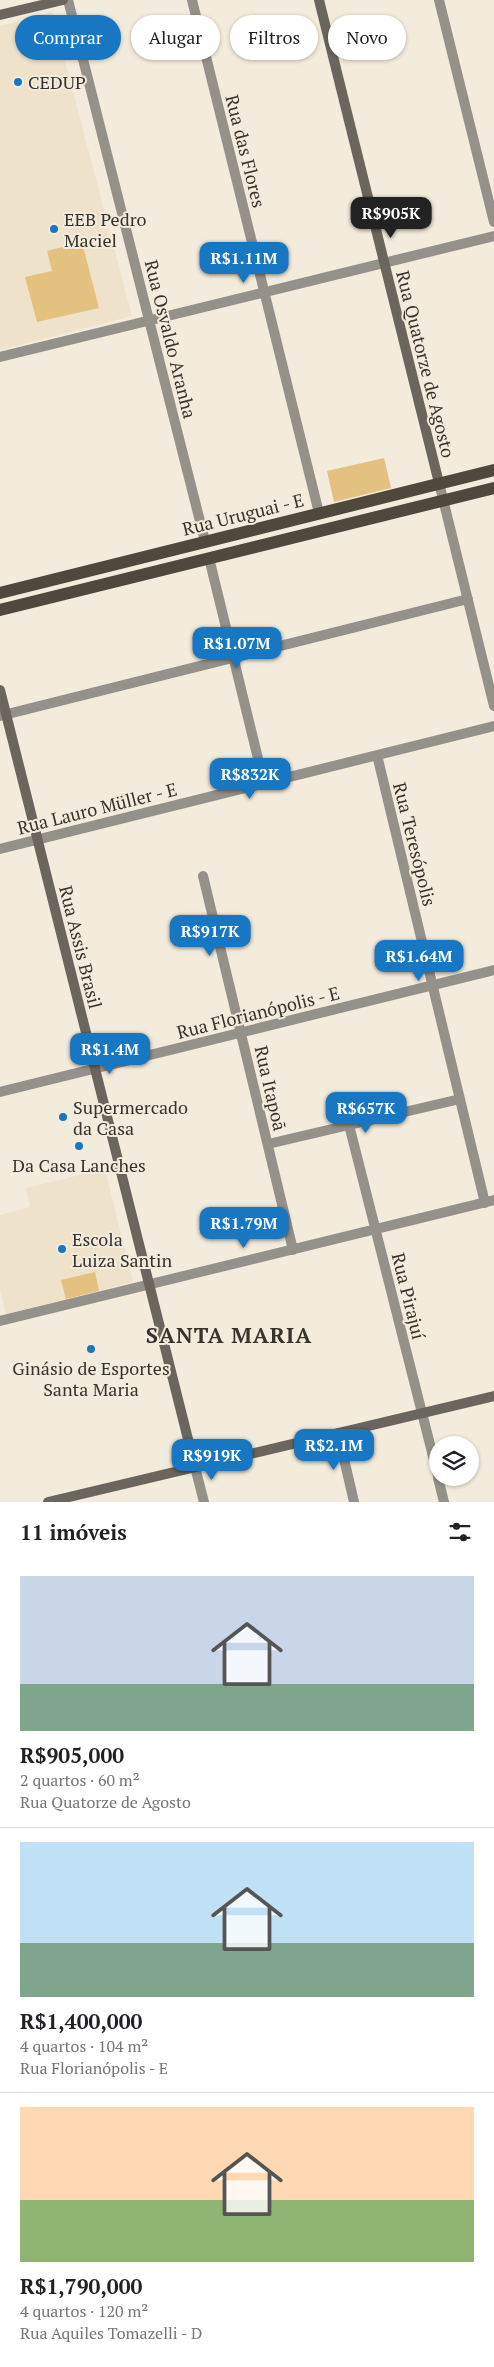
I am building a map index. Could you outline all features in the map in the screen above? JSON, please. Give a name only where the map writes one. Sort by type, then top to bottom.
[{"type":"main road","name":"Rua Uruguai - E","points":[[0,593],[494,470]]},
{"type":"main road","name":"Rua Uruguai - E","points":[[0,610],[494,488]]},
{"type":"street","points":[[0,16],[64,0]]},
{"type":"street","name":"Rua Osvaldo Aranha","points":[[68,0],[205,542]]},
{"type":"street","name":"Rua das Flores","points":[[192,0],[319,513]]},
{"type":"street","name":"Rua Quatorze de Agosto","points":[[320,0],[494,706]]},
{"type":"street","points":[[439,0],[494,222]]},
{"type":"street","points":[[0,357],[494,236]]},
{"type":"street","points":[[209,558],[264,783]]},
{"type":"street","points":[[3,715],[468,599]]},
{"type":"street","name":"Rua Assis Brasil","points":[[0,690],[3,715],[37,839],[204,1502]]},
{"type":"street","name":"Rua Lauro Müller - E","points":[[0,848],[494,726]]},
{"type":"street","name":"Rua Teresópolis","points":[[377,755],[460,1099],[489,1202]]},
{"type":"street","name":"Rua Itapoã","points":[[203,876],[293,1250]]},
{"type":"street","name":"Rua Florianópolis - E","points":[[0,1092],[494,970]]},
{"type":"street","points":[[268,1144],[460,1099]]},
{"type":"street","name":"Rua Pirajuí","points":[[349,1125],[429,1443]]},
{"type":"street","points":[[0,1321],[489,1202]]},
{"type":"street","points":[[48,1502],[494,1396]]},
{"type":"street","points":[[338,1433],[354,1502]]},
{"type":"street","name":"Rua Pirajuí","points":[[440,1486],[444,1502]]},
{"type":"shaded area","name":"EEB Pedro Maciel","points":[[52,12],[53,15],[41,15]]},
{"type":"shaded area","name":"EEB Pedro Maciel","points":[[15,22],[15,60],[65,60],[132,316],[0,350],[0,26]]},
{"type":"shaded area","points":[[82,242],[99,308],[37,322],[25,277],[52,271],[47,251]]},
{"type":"shaded area","points":[[384,458],[391,488],[334,502],[327,471]]},
{"type":"shaded area","name":"Escola Luiza Santin","points":[[105,1169],[133,1282],[6,1314],[0,1289],[0,1215],[30,1207],[26,1188]]},
{"type":"shaded area","points":[[95,1272],[99,1291],[66,1299],[61,1280]]},
{"type":"place","name":"CEDUP","points":[[18,82]]},
{"type":"place","name":"EEB Pedro Maciel","points":[[54,229]]},
{"type":"place","name":"Supermercado da Casa","points":[[63,1117]]},
{"type":"place","name":"Da Casa Lanches","points":[[79,1146]]},
{"type":"place","name":"Escola Luiza Santin","points":[[62,1249]]},
{"type":"place","name":"Ginásio de Esportes Santa Maria","points":[[91,1349]]},
{"type":"district","name":"SANTA MARIA","points":[[229,1334]]}]
